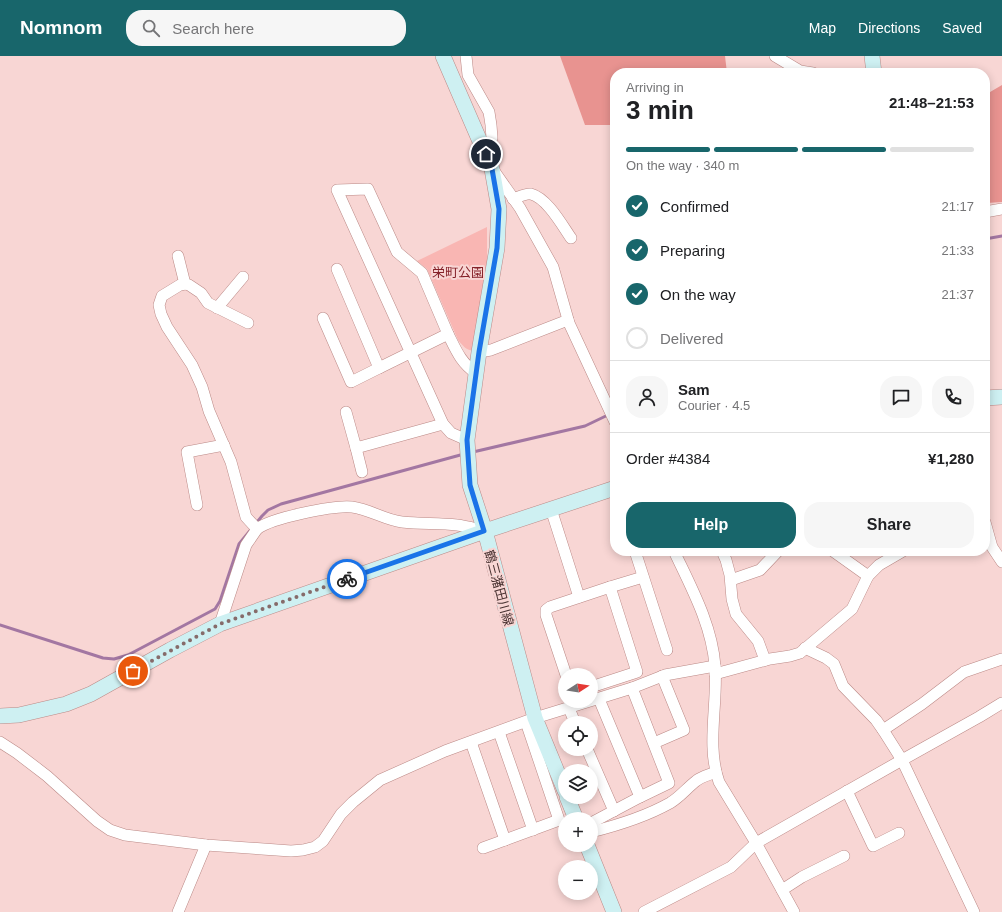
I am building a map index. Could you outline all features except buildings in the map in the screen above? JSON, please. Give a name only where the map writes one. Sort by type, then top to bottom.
[{"type":"main road","name":"鶴三潴田川線","points":[[443,56],[492,169],[499,209],[497,248],[479,352],[467,440],[470,485],[484,531],[530,720],[558,777]]},
{"type":"main road","points":[[872,56],[873,68]]},
{"type":"main road","points":[[990,398],[1002,397]]},
{"type":"main road","points":[[0,716],[19,716],[66,704],[91,694],[220,624],[484,531],[610,490]]},
{"type":"main road","points":[[590,852],[614,912]]},
{"type":"street","points":[[466,56],[468,75],[489,112],[492,138],[486,154]]},
{"type":"street","points":[[775,56],[795,68]]},
{"type":"street","points":[[492,169],[520,208],[553,267],[568,320],[610,411]]},
{"type":"street","points":[[467,440],[451,433],[443,424],[337,190],[368,189],[397,252],[422,274],[448,334],[462,361],[466,367],[476,373]]},
{"type":"street","points":[[513,198],[525,194],[531,194],[539,198],[547,205],[571,238]]},
{"type":"street","points":[[990,211],[1002,209]]},
{"type":"street","points":[[178,256],[185,284]]},
{"type":"street","points":[[337,269],[379,368]]},
{"type":"street","points":[[217,308],[243,277]]},
{"type":"street","points":[[248,323],[208,303],[200,293],[189,285],[185,284],[180,285],[162,296],[159,304],[161,314],[167,327],[192,365],[231,462],[246,517],[257,529]]},
{"type":"street","points":[[323,318],[351,382],[448,334]]},
{"type":"street","points":[[479,352],[491,350],[568,320]]},
{"type":"street","points":[[346,412],[362,472]]},
{"type":"street","points":[[356,448],[443,424]]},
{"type":"street","points":[[197,505],[187,452],[224,445]]},
{"type":"street","points":[[220,624],[246,546],[257,529],[271,522],[318,511],[352,507],[400,522],[460,526],[484,531]]},
{"type":"street","points":[[551,509],[579,597]]},
{"type":"street","points":[[990,540],[992,547],[1002,562]]},
{"type":"street","points":[[637,556],[667,650]]},
{"type":"street","points":[[676,556],[701,610],[710,639],[715,670],[714,738],[716,772],[719,782],[756,843],[794,912]]},
{"type":"street","points":[[724,556],[731,580],[732,599],[736,614],[758,640],[766,660]]},
{"type":"street","points":[[731,580],[760,570],[773,556]]},
{"type":"street","points":[[840,556],[868,576]]},
{"type":"street","points":[[640,798],[599,699],[662,676],[715,670],[800,653],[852,609],[868,576],[879,565],[895,556]]},
{"type":"street","points":[[564,668],[546,615],[546,610],[550,607],[579,597],[643,577]]},
{"type":"street","points":[[598,685],[637,672],[610,588]]},
{"type":"street","points":[[805,648],[826,658],[834,664],[844,686],[876,720],[883,730],[902,760],[974,912]]},
{"type":"street","points":[[883,730],[922,704],[964,672],[1002,659]]},
{"type":"street","points":[[654,744],[684,730],[662,676]]},
{"type":"street","points":[[598,819],[669,782],[632,688]]},
{"type":"street","points":[[644,912],[731,867],[756,843],[979,718],[1002,703]]},
{"type":"street","points":[[0,742],[17,753],[46,776],[97,821],[110,830],[125,835],[206,845],[291,851],[316,846],[323,841],[341,814],[380,780],[445,751],[530,720],[569,708],[572,716]]},
{"type":"street","points":[[483,848],[559,820],[530,720]]},
{"type":"street","points":[[499,732],[533,830]]},
{"type":"street","points":[[471,742],[505,840]]},
{"type":"street","points":[[590,756],[614,811]]},
{"type":"street","points":[[598,830],[621,825],[652,812],[682,794],[699,779],[716,772]]},
{"type":"street","points":[[847,791],[874,846],[899,833]]},
{"type":"street","points":[[178,912],[206,845]]},
{"type":"street","points":[[782,890],[802,877],[844,856]]},
{"type":"green space","name":"栄町公園","points":[[487,227],[487,267],[474,351],[467,349],[458,340],[427,269],[417,261]]},
{"type":"shaded area","points":[[560,56],[725,56],[726,68],[610,68],[610,125],[585,125]]},
{"type":"shaded area","points":[[1002,85],[1002,202],[990,203],[990,92]]},
{"type":"waterway","points":[[990,238],[1002,236]]},
{"type":"waterway","points":[[473,452],[585,426],[610,414]]},
{"type":"waterway","points":[[0,625],[103,658],[114,659],[128,655],[215,609],[220,601],[239,544],[268,510],[281,504],[464,454]]},
{"type":"way so far","points":[[133,671],[220,624],[347,579]]},
{"type":"route","points":[[347,579],[484,531],[470,485],[467,440],[479,352],[497,248],[499,209],[492,169],[486,154]]}]
